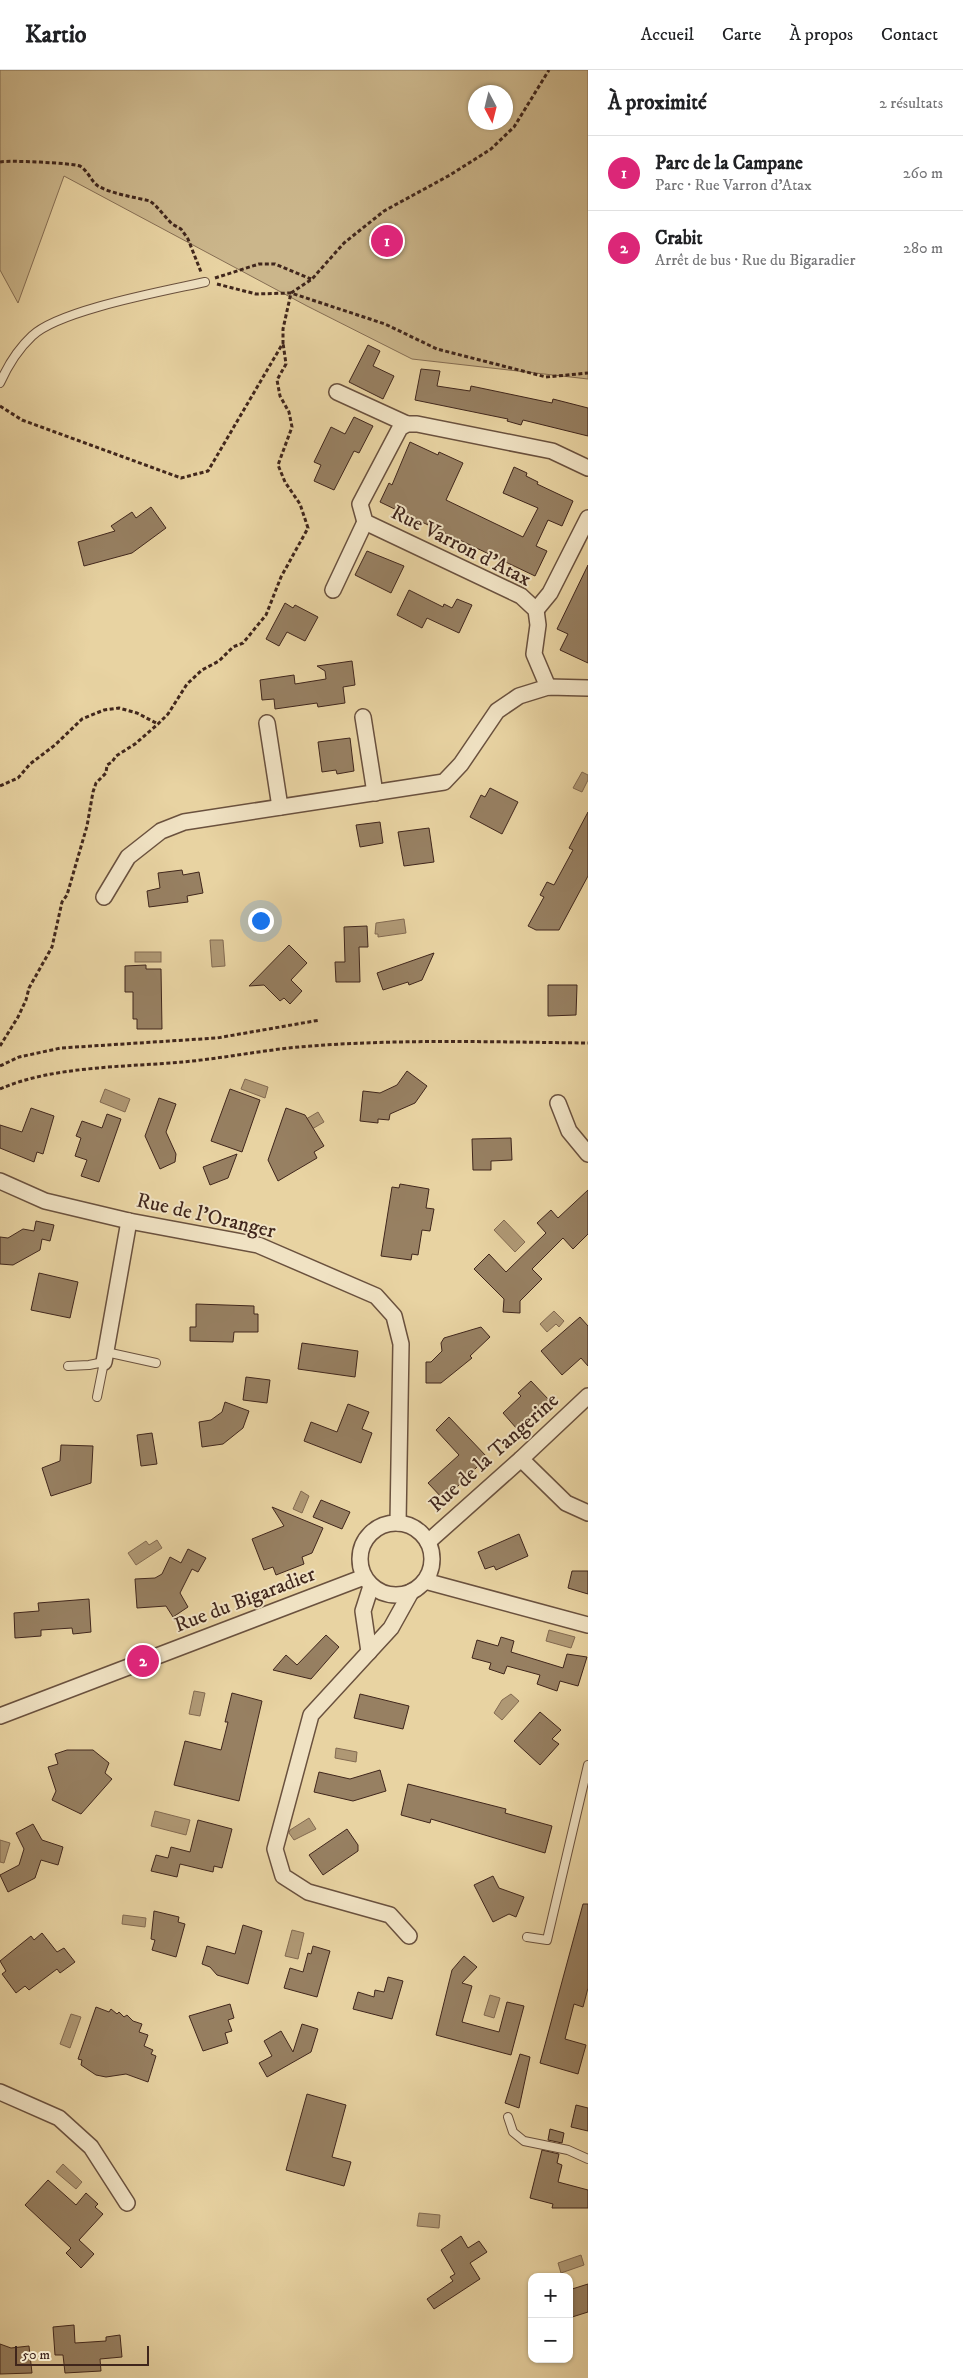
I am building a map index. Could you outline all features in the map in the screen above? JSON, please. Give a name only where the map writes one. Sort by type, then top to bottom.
[{"type":"street","points":[[337,392],[407,424],[417,424],[552,451],[588,468]]},
{"type":"street","name":"Rue Varron d'Atax","points":[[333,590],[365,522],[360,504],[400,428],[407,424]]},
{"type":"street","name":"Rue Varron d'Atax","points":[[536,610],[550,593],[588,518]]},
{"type":"street","name":"Rue Varron d'Atax","points":[[365,522],[521,596],[536,610],[538,625],[534,654],[548,686]]},
{"type":"street","points":[[104,897],[128,857],[160,831],[184,822],[444,782],[461,764],[497,711],[519,696],[548,686],[588,688]]},
{"type":"street","points":[[363,717],[374,793]]},
{"type":"street","points":[[267,723],[280,807]]},
{"type":"street","points":[[558,1103],[568,1131],[588,1154]]},
{"type":"street","name":"Rue de l'Oranger","points":[[0,1181],[45,1201],[129,1221],[258,1245],[376,1296],[394,1316],[401,1344],[398,1523]]},
{"type":"street","points":[[105,1357],[129,1221]]},
{"type":"street","name":"Rue de la Tangerine","points":[[428,1542],[588,1396]]},
{"type":"street","points":[[521,1459],[566,1502],[588,1514]]},
{"type":"street","points":[[367,1582],[383,1593],[397,1596],[411,1592],[425,1581],[431,1568],[432,1555],[428,1542],[420,1532],[410,1526],[398,1523],[380,1527],[366,1539],[360,1550],[359,1562],[367,1582],[362,1611],[369,1652]]},
{"type":"street","points":[[425,1581],[588,1625]]},
{"type":"street","name":"Rue du Bigaradier","points":[[0,1716],[367,1582]]},
{"type":"street","points":[[409,1936],[390,1915],[308,1892],[283,1876],[275,1849],[311,1714],[392,1628],[411,1592]]},
{"type":"street","points":[[0,2092],[59,2118],[91,2147],[127,2204]]},
{"type":"lane","points":[[0,383],[10,361],[33,335],[53,323],[77,313],[205,282]]},
{"type":"lane","points":[[68,1366],[89,1365],[105,1357],[156,1363]]},
{"type":"lane","points":[[97,1396],[105,1357]]},
{"type":"lane","points":[[527,1937],[547,1940],[588,1765]]},
{"type":"lane","points":[[508,2117],[513,2132],[524,2141],[568,2150],[588,2159]]},
{"type":"path","points":[[0,1046],[18,1017],[29,988],[52,947],[62,902],[67,895],[87,826],[96,783],[106,773],[107,764],[135,744],[158,724],[168,714],[187,684],[202,670],[219,661],[233,647],[243,642],[266,615],[281,577],[308,528],[300,504],[285,482],[278,465],[292,427],[289,412],[280,396],[277,380],[286,364],[283,329],[291,293],[312,279],[344,243],[384,211],[450,175],[491,149],[514,127],[549,70]]},
{"type":"path","points":[[0,162],[8,160],[44,164],[66,162],[80,166],[97,185],[150,202],[172,224],[181,229],[188,239],[205,282]]},
{"type":"path","points":[[205,282],[259,264],[275,264],[312,279]]},
{"type":"path","points":[[205,282],[256,294],[291,293],[385,324],[437,349],[546,376],[588,373]]},
{"type":"path","points":[[0,406],[22,420],[163,472],[181,478],[196,476],[208,471],[283,343]]},
{"type":"path","points":[[0,786],[18,778],[30,764],[55,745],[82,719],[104,710],[119,708],[138,713],[158,724]]},
{"type":"path","points":[[0,1066],[19,1057],[61,1048],[217,1038],[320,1020]]},
{"type":"path","points":[[0,1089],[33,1077],[88,1070],[214,1059],[310,1046],[417,1041],[588,1042]]},
{"type":"shaded area","points":[[0,70],[588,70],[588,379],[412,359],[307,306],[64,176],[18,303],[0,270]]},
{"type":"shaded area","points":[[582,772],[588,775],[588,780],[582,792],[573,788]]},
{"type":"shaded area","points":[[404,919],[406,933],[378,937],[378,934],[375,934],[376,923]]},
{"type":"shaded area","points":[[210,940],[223,940],[225,966],[212,967]]},
{"type":"shaded area","points":[[135,952],[161,952],[161,962],[135,962]]},
{"type":"shaded area","points":[[245,1079],[268,1087],[265,1098],[241,1089]]},
{"type":"shaded area","points":[[105,1089],[130,1099],[125,1112],[100,1102]]},
{"type":"shaded area","points":[[318,1112],[324,1122],[307,1132],[301,1122]]},
{"type":"shaded area","points":[[504,1220],[525,1242],[515,1252],[494,1230]]},
{"type":"shaded area","points":[[554,1311],[564,1321],[559,1327],[556,1324],[547,1332],[540,1324]]},
{"type":"shaded area","points":[[301,1491],[309,1496],[302,1513],[293,1509]]},
{"type":"shaded area","points":[[157,1540],[162,1548],[136,1565],[128,1553],[146,1541],[149,1545]]},
{"type":"shaded area","points":[[549,1630],[575,1637],[571,1648],[546,1641]]},
{"type":"shaded area","points":[[194,1691],[205,1693],[200,1716],[189,1714]]},
{"type":"shaded area","points":[[511,1694],[519,1701],[502,1720],[494,1713],[502,1700]]},
{"type":"shaded area","points":[[336,1748],[357,1752],[356,1762],[335,1758]]},
{"type":"shaded area","points":[[155,1811],[190,1820],[186,1835],[151,1826]]},
{"type":"shaded area","points":[[309,1818],[316,1829],[294,1840],[289,1833],[290,1830]]},
{"type":"shaded area","points":[[0,1840],[10,1843],[4,1863],[0,1862]]},
{"type":"shaded area","points":[[123,1915],[146,1918],[145,1927],[122,1924]]},
{"type":"shaded area","points":[[292,1930],[304,1933],[298,1959],[285,1956]]},
{"type":"shaded area","points":[[490,1995],[500,1998],[494,2018],[484,2015]]},
{"type":"shaded area","points":[[71,2014],[81,2017],[70,2048],[60,2044]]},
{"type":"shaded area","points":[[63,2164],[82,2182],[76,2189],[56,2172]]},
{"type":"shaded area","points":[[419,2213],[440,2215],[439,2228],[417,2226]]},
{"type":"shaded area","points":[[581,2255],[584,2265],[561,2273],[558,2263]]},
{"type":"building","points":[[368,345],[380,351],[373,366],[394,376],[383,399],[349,382]]},
{"type":"building","points":[[421,369],[440,371],[437,386],[470,391],[471,386],[552,403],[553,399],[588,408],[588,436],[523,420],[521,425],[507,421],[508,419],[415,400]]},
{"type":"building","points":[[354,417],[373,426],[359,453],[354,451],[334,490],[314,481],[321,465],[314,462],[331,427],[345,434]]},
{"type":"building","points":[[410,442],[438,455],[439,452],[463,463],[446,500],[523,537],[538,508],[503,493],[514,467],[527,473],[526,476],[538,482],[537,484],[573,501],[562,526],[548,520],[536,546],[547,551],[535,576],[380,502],[389,483],[392,485]]},
{"type":"building","points":[[151,507],[166,528],[132,553],[84,566],[78,542],[115,531],[111,526],[132,512],[136,518]]},
{"type":"building","points":[[367,551],[404,566],[391,593],[355,575]]},
{"type":"building","points":[[588,565],[588,663],[560,650],[568,634],[557,629]]},
{"type":"building","points":[[409,590],[443,607],[444,604],[452,608],[457,599],[472,605],[459,633],[427,618],[422,628],[397,615]]},
{"type":"building","points":[[285,603],[293,608],[295,605],[318,617],[305,641],[287,632],[279,646],[266,639]]},
{"type":"building","points":[[352,661],[355,685],[343,687],[345,703],[318,707],[317,703],[275,709],[274,699],[262,700],[260,680],[294,675],[295,684],[326,679],[325,671],[317,666]]},
{"type":"building","points":[[350,738],[354,771],[337,774],[336,770],[322,772],[318,742]]},
{"type":"building","points":[[490,788],[518,802],[502,834],[470,817],[481,795],[485,797]]},
{"type":"building","points":[[588,812],[588,876],[559,930],[536,930],[528,926],[544,897],[540,895],[547,882],[554,885],[573,850],[569,848]]},
{"type":"building","points":[[380,822],[383,843],[360,847],[356,825]]},
{"type":"building","points":[[429,828],[434,862],[404,866],[398,832]]},
{"type":"building","points":[[182,870],[183,875],[199,872],[203,893],[187,896],[188,902],[149,907],[147,891],[160,888],[158,873]]},
{"type":"building","points":[[367,926],[368,947],[359,947],[360,982],[336,982],[335,962],[345,962],[344,927]]},
{"type":"building","points":[[289,945],[307,963],[291,980],[302,991],[290,1004],[284,998],[280,1001],[264,985],[249,986]]},
{"type":"building","points":[[434,953],[422,980],[409,985],[408,982],[383,990],[377,973]]},
{"type":"building","points":[[146,965],[146,969],[161,969],[162,1029],[137,1029],[137,1019],[133,1019],[133,992],[125,992],[125,966]]},
{"type":"building","points":[[548,985],[577,985],[576,1015],[548,1016]]},
{"type":"building","points":[[407,1071],[427,1086],[415,1103],[390,1114],[389,1120],[378,1119],[378,1123],[360,1121],[363,1091],[380,1093],[397,1085]]},
{"type":"building","points":[[230,1089],[260,1100],[242,1152],[211,1141]]},
{"type":"building","points":[[159,1098],[176,1104],[166,1132],[176,1154],[175,1162],[160,1169],[145,1136]]},
{"type":"building","points":[[31,1108],[54,1116],[43,1154],[37,1152],[34,1162],[0,1148],[0,1125],[22,1132]]},
{"type":"building","points":[[286,1108],[305,1115],[324,1146],[314,1152],[317,1158],[278,1181],[268,1160]]},
{"type":"building","points":[[107,1114],[121,1119],[99,1182],[81,1176],[87,1160],[75,1156],[81,1138],[76,1136],[82,1121],[102,1128]]},
{"type":"building","points":[[511,1138],[512,1160],[491,1161],[491,1170],[473,1170],[472,1139]]},
{"type":"building","points":[[237,1154],[228,1178],[210,1185],[203,1167]]},
{"type":"building","points":[[400,1184],[429,1189],[426,1208],[434,1209],[430,1231],[422,1230],[418,1255],[412,1254],[411,1260],[381,1256],[392,1187],[399,1188]]},
{"type":"building","points":[[588,1190],[588,1234],[573,1249],[563,1238],[532,1269],[542,1279],[520,1301],[520,1313],[503,1312],[504,1299],[474,1269],[489,1254],[506,1272],[546,1233],[537,1223],[551,1210],[558,1218]]},
{"type":"building","points":[[36,1221],[54,1225],[50,1241],[42,1239],[40,1250],[13,1265],[0,1264],[0,1237],[8,1238],[23,1229],[34,1231]]},
{"type":"building","points":[[39,1273],[78,1282],[70,1318],[31,1310]]},
{"type":"building","points":[[196,1304],[254,1306],[254,1314],[258,1314],[258,1332],[234,1332],[233,1342],[190,1341],[190,1327],[196,1327]]},
{"type":"building","points":[[580,1317],[588,1326],[588,1366],[581,1358],[562,1375],[541,1351]]},
{"type":"building","points":[[481,1327],[490,1337],[470,1356],[472,1358],[441,1383],[426,1383],[426,1362],[431,1362],[442,1351],[441,1343],[444,1338]]},
{"type":"building","points":[[302,1343],[358,1351],[355,1377],[298,1369]]},
{"type":"building","points":[[246,1377],[270,1380],[267,1403],[243,1400]]},
{"type":"building","points":[[531,1381],[549,1400],[517,1429],[503,1413],[521,1396],[518,1393]]},
{"type":"building","points":[[225,1402],[249,1411],[243,1428],[223,1444],[202,1447],[199,1422],[211,1420],[222,1412]]},
{"type":"building","points":[[348,1404],[369,1412],[362,1429],[372,1433],[361,1463],[304,1441],[311,1422],[337,1432]]},
{"type":"building","points":[[449,1417],[487,1457],[444,1500],[428,1483],[459,1455],[436,1430]]},
{"type":"building","points":[[152,1433],[157,1464],[141,1466],[137,1435]]},
{"type":"building","points":[[61,1445],[93,1446],[91,1483],[51,1496],[42,1468],[60,1461]]},
{"type":"building","points":[[321,1500],[350,1512],[342,1529],[313,1517]]},
{"type":"building","points":[[272,1507],[323,1528],[312,1553],[302,1557],[304,1564],[276,1575],[273,1567],[264,1570],[252,1539],[284,1526]]},
{"type":"building","points":[[519,1534],[528,1556],[496,1570],[494,1566],[485,1569],[478,1552]]},
{"type":"building","points":[[188,1549],[206,1558],[198,1572],[192,1569],[180,1593],[188,1607],[173,1617],[166,1606],[137,1608],[135,1579],[155,1578],[162,1574],[170,1557],[181,1563]]},
{"type":"building","points":[[572,1571],[588,1571],[588,1594],[568,1588]]},
{"type":"building","points":[[89,1599],[91,1632],[73,1634],[72,1628],[41,1630],[41,1636],[15,1638],[14,1613],[39,1611],[38,1603]]},
{"type":"building","points":[[326,1635],[339,1647],[311,1679],[273,1670],[286,1655],[297,1665]]},
{"type":"building","points":[[501,1637],[514,1641],[511,1652],[563,1668],[567,1654],[587,1657],[578,1686],[560,1681],[557,1691],[537,1684],[540,1675],[507,1666],[504,1674],[489,1669],[491,1663],[472,1658],[477,1640],[498,1646]]},
{"type":"building","points":[[232,1693],[262,1701],[239,1801],[174,1785],[185,1741],[221,1750],[228,1722],[225,1722]]},
{"type":"building","points":[[360,1694],[409,1706],[403,1729],[354,1718]]},
{"type":"building","points":[[540,1712],[561,1730],[552,1739],[559,1744],[540,1765],[514,1741]]},
{"type":"building","points":[[67,1750],[93,1750],[109,1763],[105,1773],[112,1779],[81,1814],[52,1800],[56,1791],[48,1767],[58,1764],[55,1754]]},
{"type":"building","points":[[380,1770],[386,1791],[353,1801],[314,1792],[319,1772],[350,1779]]},
{"type":"building","points":[[408,1784],[506,1809],[505,1813],[552,1826],[545,1853],[431,1819],[430,1823],[401,1815]]},
{"type":"building","points":[[198,1820],[232,1829],[222,1868],[214,1866],[213,1872],[180,1864],[177,1877],[151,1871],[156,1855],[168,1858],[171,1847],[190,1852]]},
{"type":"building","points":[[33,1824],[42,1840],[63,1847],[58,1865],[41,1860],[35,1878],[8,1892],[0,1875],[19,1865],[24,1849],[16,1833]]},
{"type":"building","points":[[347,1829],[358,1845],[358,1851],[323,1875],[309,1855]]},
{"type":"building","points":[[493,1876],[499,1888],[524,1897],[516,1917],[509,1914],[493,1922],[474,1885]]},
{"type":"building","points":[[583,1904],[588,1904],[588,1988],[583,2007],[574,2004],[565,2039],[586,2045],[578,2074],[540,2063]]},
{"type":"building","points":[[154,1911],[179,1917],[178,1922],[185,1924],[176,1957],[152,1950],[155,1940],[151,1939]]},
{"type":"building","points":[[243,1925],[262,1931],[248,1984],[217,1975],[210,1967],[202,1964],[207,1946],[235,1954]]},
{"type":"building","points":[[42,1933],[57,1952],[64,1948],[75,1962],[60,1973],[57,1969],[29,1990],[25,1986],[16,1993],[2,1974],[6,1971],[0,1961],[31,1936],[34,1940]]},
{"type":"building","points":[[313,1946],[330,1951],[317,1997],[284,1988],[290,1968],[303,1972],[308,1953],[311,1954]]},
{"type":"building","points":[[464,1956],[477,1967],[462,1983],[472,1986],[462,2022],[499,2032],[507,2002],[524,2006],[511,2055],[436,2035],[452,1970]]},
{"type":"building","points":[[388,1977],[403,1981],[392,2019],[353,2009],[358,1992],[374,1997],[375,1990],[384,1992]]},
{"type":"building","points":[[230,2004],[234,2018],[228,2020],[232,2031],[225,2033],[228,2043],[203,2051],[189,2016]]},
{"type":"building","points":[[96,2007],[109,2012],[111,2009],[117,2014],[119,2012],[124,2017],[127,2015],[133,2021],[142,2024],[139,2032],[148,2035],[144,2046],[153,2050],[151,2054],[156,2056],[148,2082],[126,2074],[106,2077],[96,2075],[81,2065],[82,2060],[78,2059]]},
{"type":"building","points":[[302,2024],[318,2029],[311,2052],[267,2077],[259,2063],[272,2056],[264,2041],[281,2031],[293,2052]]},
{"type":"building","points":[[520,2054],[530,2057],[519,2108],[505,2103]]},
{"type":"building","points":[[307,2094],[346,2105],[332,2157],[351,2162],[344,2186],[286,2170]]},
{"type":"building","points":[[576,2105],[588,2108],[588,2131],[571,2127]]},
{"type":"building","points":[[550,2129],[564,2133],[562,2143],[548,2140]]},
{"type":"building","points":[[542,2150],[559,2154],[557,2163],[562,2165],[558,2182],[588,2190],[588,2208],[552,2208],[553,2204],[530,2198]]},
{"type":"building","points":[[48,2180],[76,2205],[86,2193],[98,2204],[95,2207],[103,2214],[79,2240],[94,2254],[81,2268],[66,2253],[71,2248],[25,2205]]},
{"type":"building","points":[[461,2236],[468,2248],[479,2241],[487,2252],[470,2263],[480,2279],[434,2309],[427,2299],[453,2281],[450,2277],[455,2274],[441,2250]]},
{"type":"building","points":[[588,2284],[588,2312],[573,2317],[573,2289]]},
{"type":"building","points":[[74,2325],[75,2343],[106,2341],[106,2337],[120,2335],[122,2357],[100,2359],[101,2371],[65,2373],[63,2355],[55,2355],[53,2327]]},
{"type":"building","points":[[0,2344],[11,2348],[29,2346],[32,2373],[0,2374]]},
{"type":"place","name":"Parc de la Campane","points":[[387,241]]},
{"type":"place","name":"Crabit","points":[[143,1661]]}]
